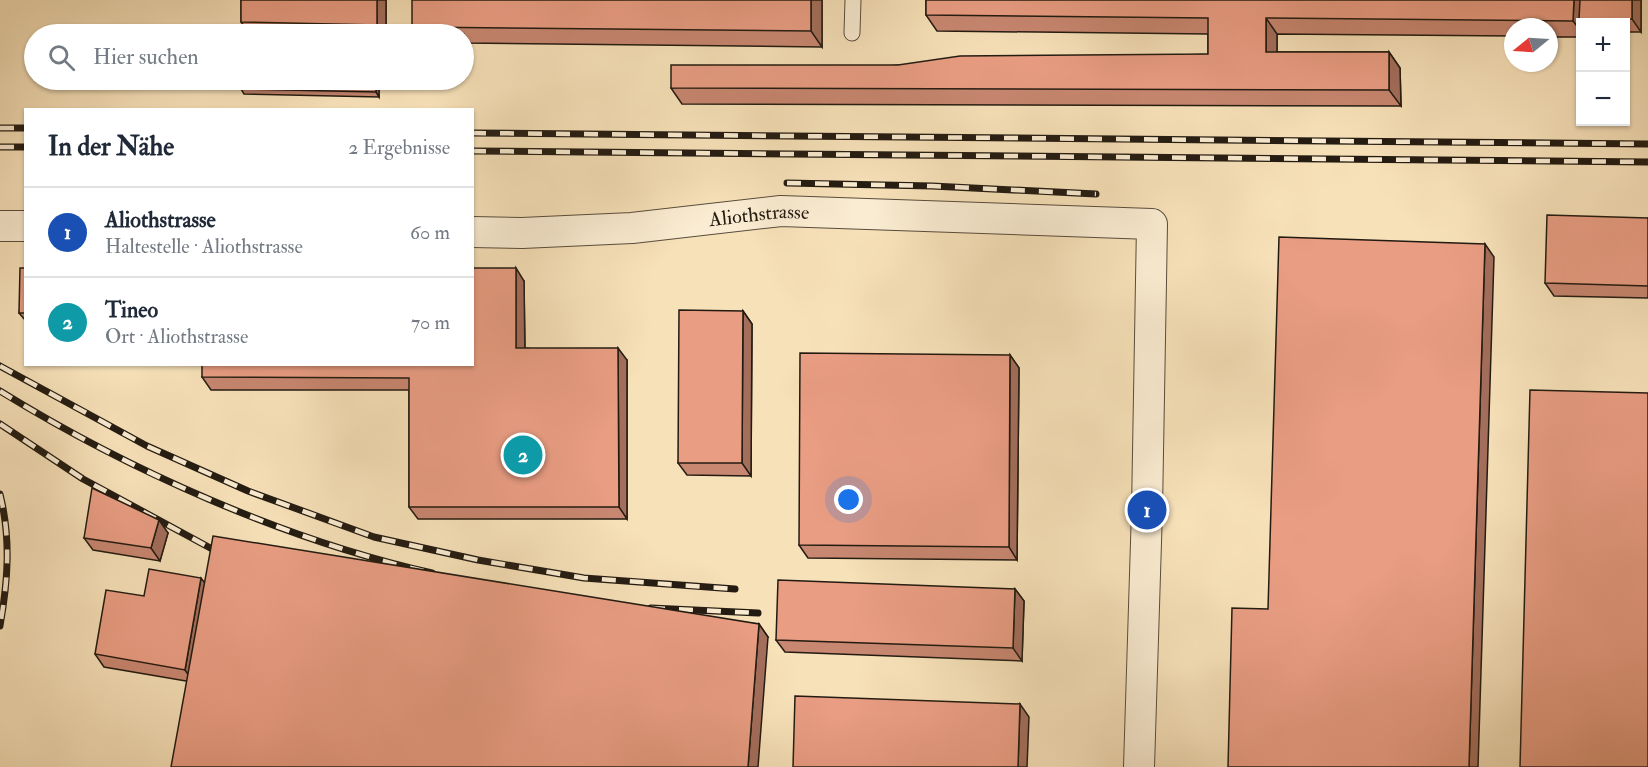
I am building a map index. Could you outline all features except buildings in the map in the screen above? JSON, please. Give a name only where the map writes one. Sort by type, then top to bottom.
[{"type":"street","name":"Aliothstrasse","points":[[474,232],[522,233],[632,228],[781,211],[1152,224],[1148,498],[1139,767]]},
{"type":"street","points":[[0,226],[24,226]]},
{"type":"lane","points":[[852,33],[853,0]]},
{"type":"railway","points":[[0,128],[24,128]]},
{"type":"railway","points":[[474,133],[1648,144]]},
{"type":"railway","points":[[0,147],[24,147]]},
{"type":"railway","points":[[474,151],[1648,162]]},
{"type":"railway","points":[[787,183],[932,186],[1096,194]]},
{"type":"railway","points":[[0,366],[147,446],[248,491],[374,537],[478,560],[584,578],[735,589]]},
{"type":"railway","points":[[0,391],[101,448],[209,499],[320,542],[432,573]]},
{"type":"railway","points":[[0,424],[83,479],[214,550]]},
{"type":"railway","points":[[0,494],[7,543],[5,592],[0,626]]},
{"type":"railway","points":[[651,608],[758,613]]},
{"type":"place","name":"Tineo","points":[[523,455]]},
{"type":"place","name":"Aliothstrasse","points":[[1147,510]]}]
